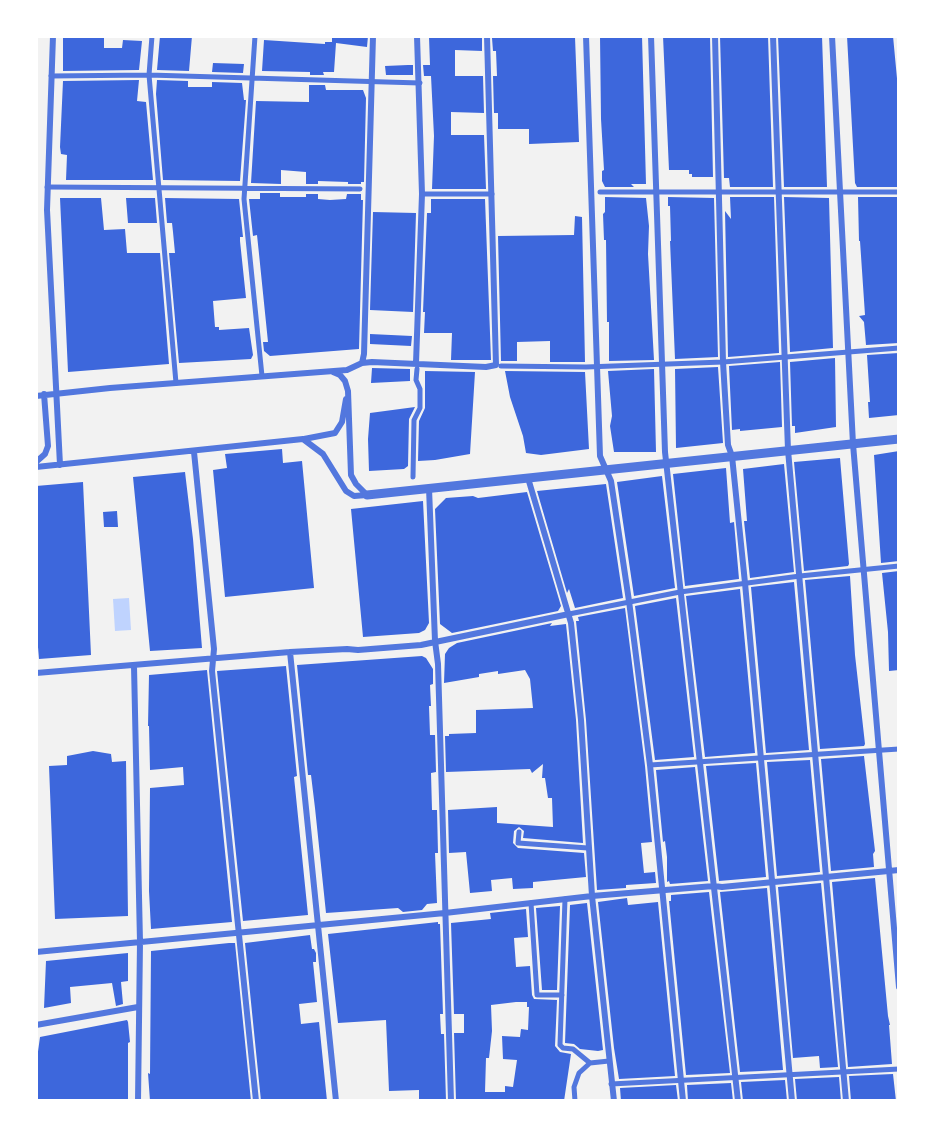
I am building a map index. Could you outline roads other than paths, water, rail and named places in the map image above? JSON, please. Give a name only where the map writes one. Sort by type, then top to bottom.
[{"type":"street","points":[[53,36],[46,187],[60,465]]},
{"type":"street","points":[[152,36],[149,75],[176,382]]},
{"type":"street","points":[[255,36],[245,187],[261,376]]},
{"type":"street","points":[[362,363],[374,36]]},
{"type":"street","points":[[413,477],[414,420],[420,408],[420,389],[416,380],[416,366],[422,195],[417,36]]},
{"type":"street","points":[[487,36],[498,365]]},
{"type":"street","points":[[586,36],[600,456],[611,481],[650,765],[682,1101]]},
{"type":"street","points":[[651,36],[666,463],[738,1101]]},
{"type":"street","points":[[715,36],[723,362],[728,445],[732,456],[745,583],[792,1101]]},
{"type":"street","points":[[773,36],[788,450],[846,1101]]},
{"type":"street","points":[[832,36],[853,444],[899,987]]},
{"type":"street","points":[[51,76],[149,75],[420,83]]},
{"type":"street","points":[[46,187],[360,189]]},
{"type":"street","points":[[600,192],[899,192]]},
{"type":"street","points":[[422,195],[492,194]]},
{"type":"street","points":[[36,396],[56,392],[176,382],[333,372],[347,370],[362,363],[486,367],[498,365],[596,366],[723,362],[899,348]]},
{"type":"street","points":[[333,372],[345,381],[348,391],[351,475],[367,495]]},
{"type":"street","points":[[36,467],[194,452],[335,433],[342,422],[348,391]]},
{"type":"street","points":[[36,462],[45,454],[48,446],[44,394]]},
{"type":"street","points":[[303,439],[323,454],[346,491],[354,496],[899,439]]},
{"type":"street","points":[[194,452],[214,649],[212,670],[256,1101]]},
{"type":"street","points":[[528,478],[569,614],[581,720],[592,896],[614,1101]]},
{"type":"street","points":[[429,488],[435,641],[438,664],[451,1101]]},
{"type":"street","points":[[36,673],[290,652],[421,645],[680,592],[899,566]]},
{"type":"street","points":[[290,652],[336,1101]]},
{"type":"street","points":[[134,666],[140,942],[138,1101]]},
{"type":"street","points":[[650,765],[899,749]]},
{"type":"street","points":[[519,832],[518,843],[588,848]]},
{"type":"street","points":[[36,952],[319,926],[592,896],[899,870]]},
{"type":"street","points":[[565,899],[560,1045],[563,1048],[573,1049],[590,1064]]},
{"type":"street","points":[[531,903],[537,995],[562,995]]},
{"type":"street","points":[[36,1025],[138,1007]]},
{"type":"street","points":[[575,1101],[575,1082],[579,1073],[590,1064],[609,1060]]},
{"type":"street","points":[[611,1084],[899,1070]]},
{"type":"water","points":[[129,598],[131,630],[115,631],[113,599]]}]
